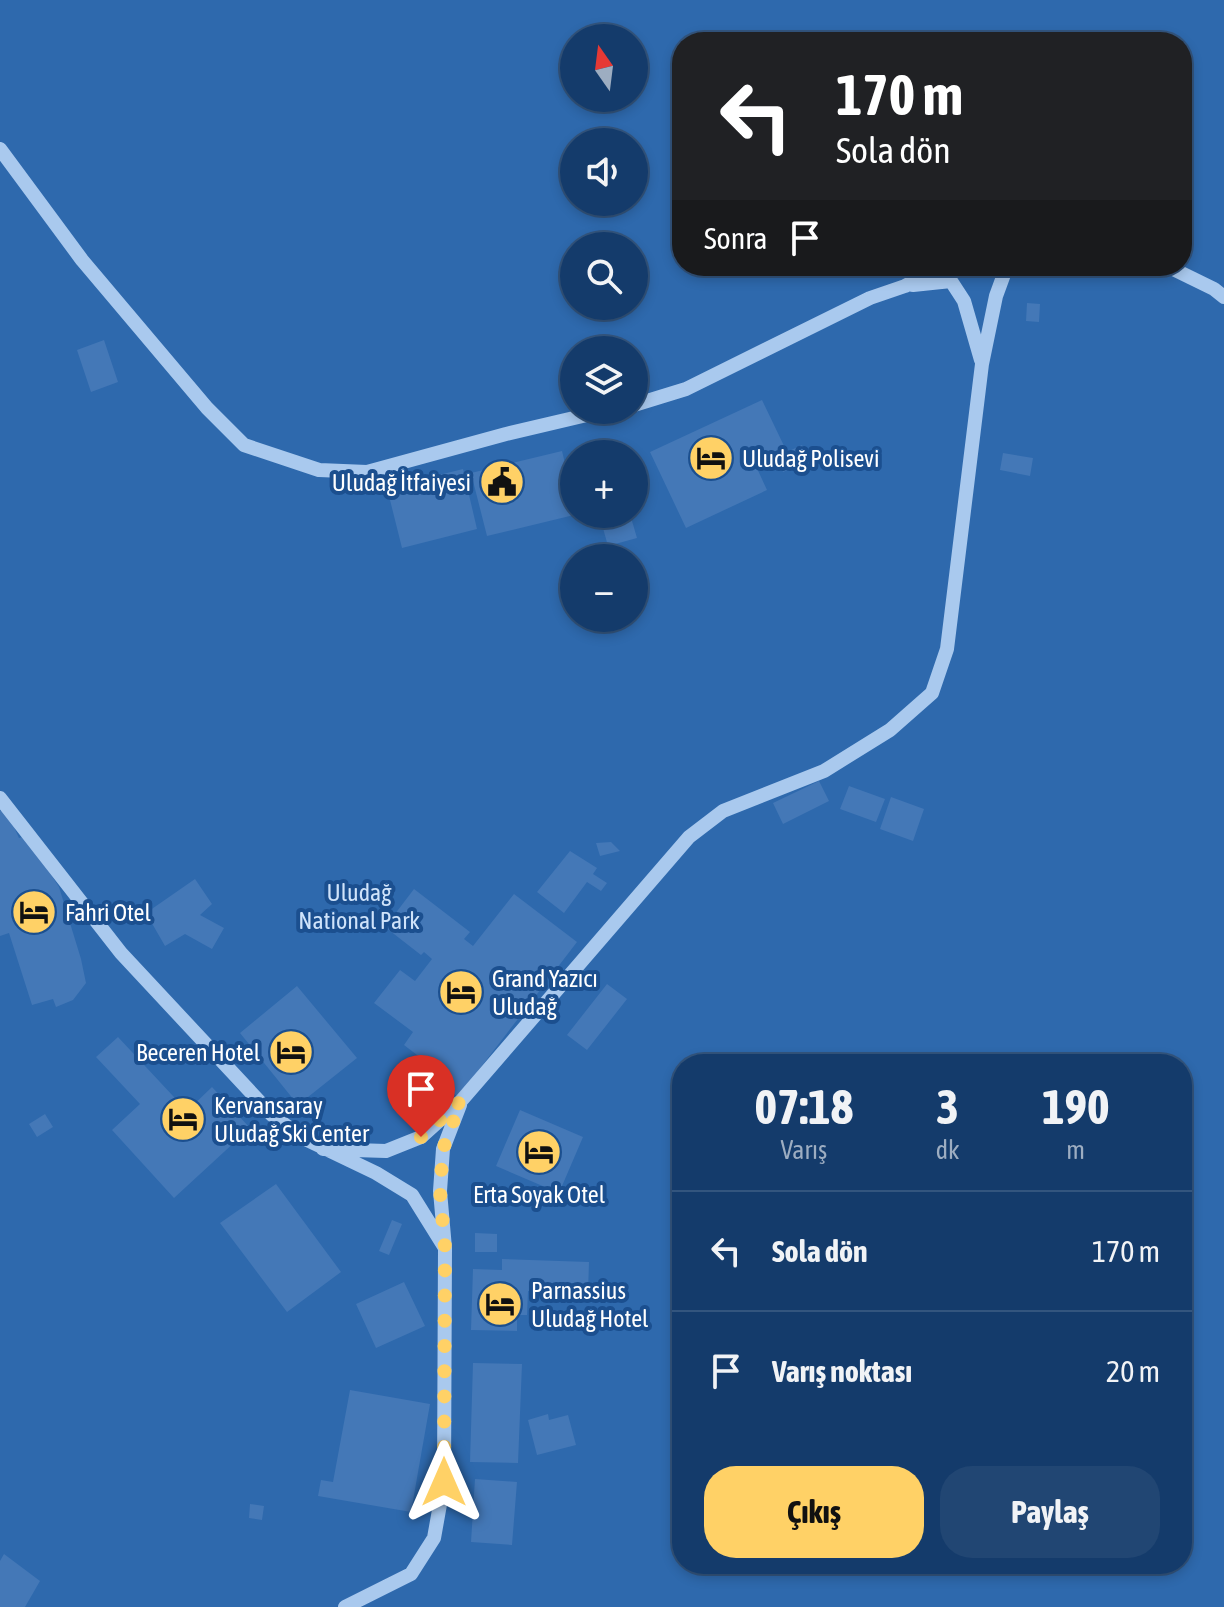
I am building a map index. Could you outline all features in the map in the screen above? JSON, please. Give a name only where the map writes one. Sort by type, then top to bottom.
[{"type":"street","points":[[0,149],[82,260],[207,408],[244,445],[319,470],[367,472],[560,421]]},
{"type":"street","points":[[648,401],[686,389],[870,298],[924,276]]},
{"type":"street","points":[[323,1149],[386,1151],[421,1137],[461,1101],[689,837],[723,811],[824,771],[890,730],[932,693],[947,649],[982,364],[996,296],[1003,276]]},
{"type":"street","points":[[1187,276],[1224,297]]},
{"type":"street","points":[[905,286],[951,281],[964,301],[982,364]]},
{"type":"street","points":[[0,798],[121,953],[272,1115],[303,1138],[376,1173],[412,1195],[445,1248]]},
{"type":"street","points":[[345,1607],[411,1574],[434,1538],[444,1482],[445,1248],[440,1191],[443,1149],[461,1101]]},
{"type":"green space","name":"Uludağ National Park","points":[[0,0],[1224,0],[1224,1607],[0,1607]]},
{"type":"building","points":[[1027,303],[1040,304],[1039,322],[1026,321]]},
{"type":"building","points":[[104,340],[118,382],[91,392],[77,350]]},
{"type":"building","name":"Uludağ Polisevi","points":[[762,400],[786,450],[755,464],[767,490],[686,528],[650,452]]},
{"type":"building","points":[[802,445],[813,469],[801,474],[797,466],[783,472],[776,457]]},
{"type":"building","points":[[560,451],[560,518],[487,536],[471,473]]},
{"type":"building","points":[[1003,453],[1033,458],[1030,476],[1000,470]]},
{"type":"building","points":[[463,469],[477,529],[402,548],[387,488]]},
{"type":"building","points":[[603,528],[634,528],[637,538],[607,544]]},
{"type":"building","points":[[819,781],[829,801],[783,824],[773,803]]},
{"type":"building","points":[[849,786],[885,799],[876,822],[840,809]]},
{"type":"building","points":[[891,797],[924,809],[913,841],[880,829]]},
{"type":"building","name":"Fahri Otel","points":[[6,809],[19,838],[26,836],[59,887],[81,959],[86,983],[73,1000],[56,1007],[53,999],[32,1005],[9,933],[0,936],[0,811]]},
{"type":"building","points":[[611,842],[620,851],[600,856],[596,843]]},
{"type":"building","points":[[570,851],[597,868],[593,874],[607,883],[601,891],[587,882],[564,913],[537,892]]},
{"type":"building","points":[[195,879],[212,904],[200,915],[224,928],[212,949],[185,934],[165,946],[146,913]]},
{"type":"building","name":"Grand Yazıcı Uludağ","points":[[414,889],[470,932],[464,939],[473,946],[514,894],[577,942],[458,1097],[442,1085],[447,1078],[404,1045],[413,1032],[374,1003],[400,970],[415,981],[432,959],[424,952],[421,955],[385,927]]},
{"type":"building","points":[[607,984],[627,999],[587,1050],[567,1035]]},
{"type":"building","name":"Beceren Hotel","points":[[297,986],[357,1058],[298,1105],[240,1033]]},
{"type":"building","name":"Kervansaray Uludağ Ski Center","points":[[118,1037],[187,1111],[212,1087],[250,1128],[174,1198],[112,1130],[140,1104],[96,1057]]},
{"type":"building","name":"Erta Soyak Otel","points":[[520,1110],[583,1137],[559,1193],[496,1166]]},
{"type":"building","points":[[45,1114],[53,1127],[37,1137],[29,1124]]},
{"type":"building","points":[[276,1184],[341,1272],[287,1312],[220,1223]]},
{"type":"building","points":[[392,1220],[402,1224],[389,1255],[379,1251]]},
{"type":"building","points":[[475,1233],[497,1234],[497,1252],[475,1252]]},
{"type":"building","name":"Parnassius Uludağ Hotel","points":[[502,1259],[589,1262],[588,1293],[528,1291],[527,1315],[517,1315],[517,1331],[471,1330],[473,1269],[502,1270]]},
{"type":"building","points":[[404,1282],[425,1326],[376,1348],[356,1304]]},
{"type":"building","points":[[473,1363],[522,1364],[518,1463],[470,1462]]},
{"type":"building","points":[[350,1390],[430,1404],[411,1512],[318,1496],[321,1480],[333,1482]]},
{"type":"building","points":[[548,1414],[549,1420],[568,1415],[576,1445],[537,1455],[528,1420]]},
{"type":"building","points":[[475,1479],[517,1482],[512,1545],[471,1542]]},
{"type":"building","points":[[250,1504],[264,1506],[262,1520],[249,1518]]},
{"type":"building","points":[[4,1554],[40,1581],[25,1607],[0,1607],[0,1561]]},
{"type":"place","name":"Uludağ Polisevi","points":[[711,458]]},
{"type":"place","name":"Uludağ İtfaiyesi","points":[[502,482]]},
{"type":"place","name":"Fahri Otel","points":[[34,912]]},
{"type":"place","name":"Grand Yazıcı Uludağ","points":[[461,992]]},
{"type":"place","name":"Beceren Hotel","points":[[291,1052]]},
{"type":"place","name":"Kervansaray Uludağ Ski Center","points":[[183,1119]]},
{"type":"place","name":"Erta Soyak Otel","points":[[539,1152]]},
{"type":"place","name":"Parnassius Uludağ Hotel","points":[[500,1304]]},
{"type":"route","points":[[421,1137],[461,1101],[443,1149],[440,1191],[445,1248],[444,1482]]}]
